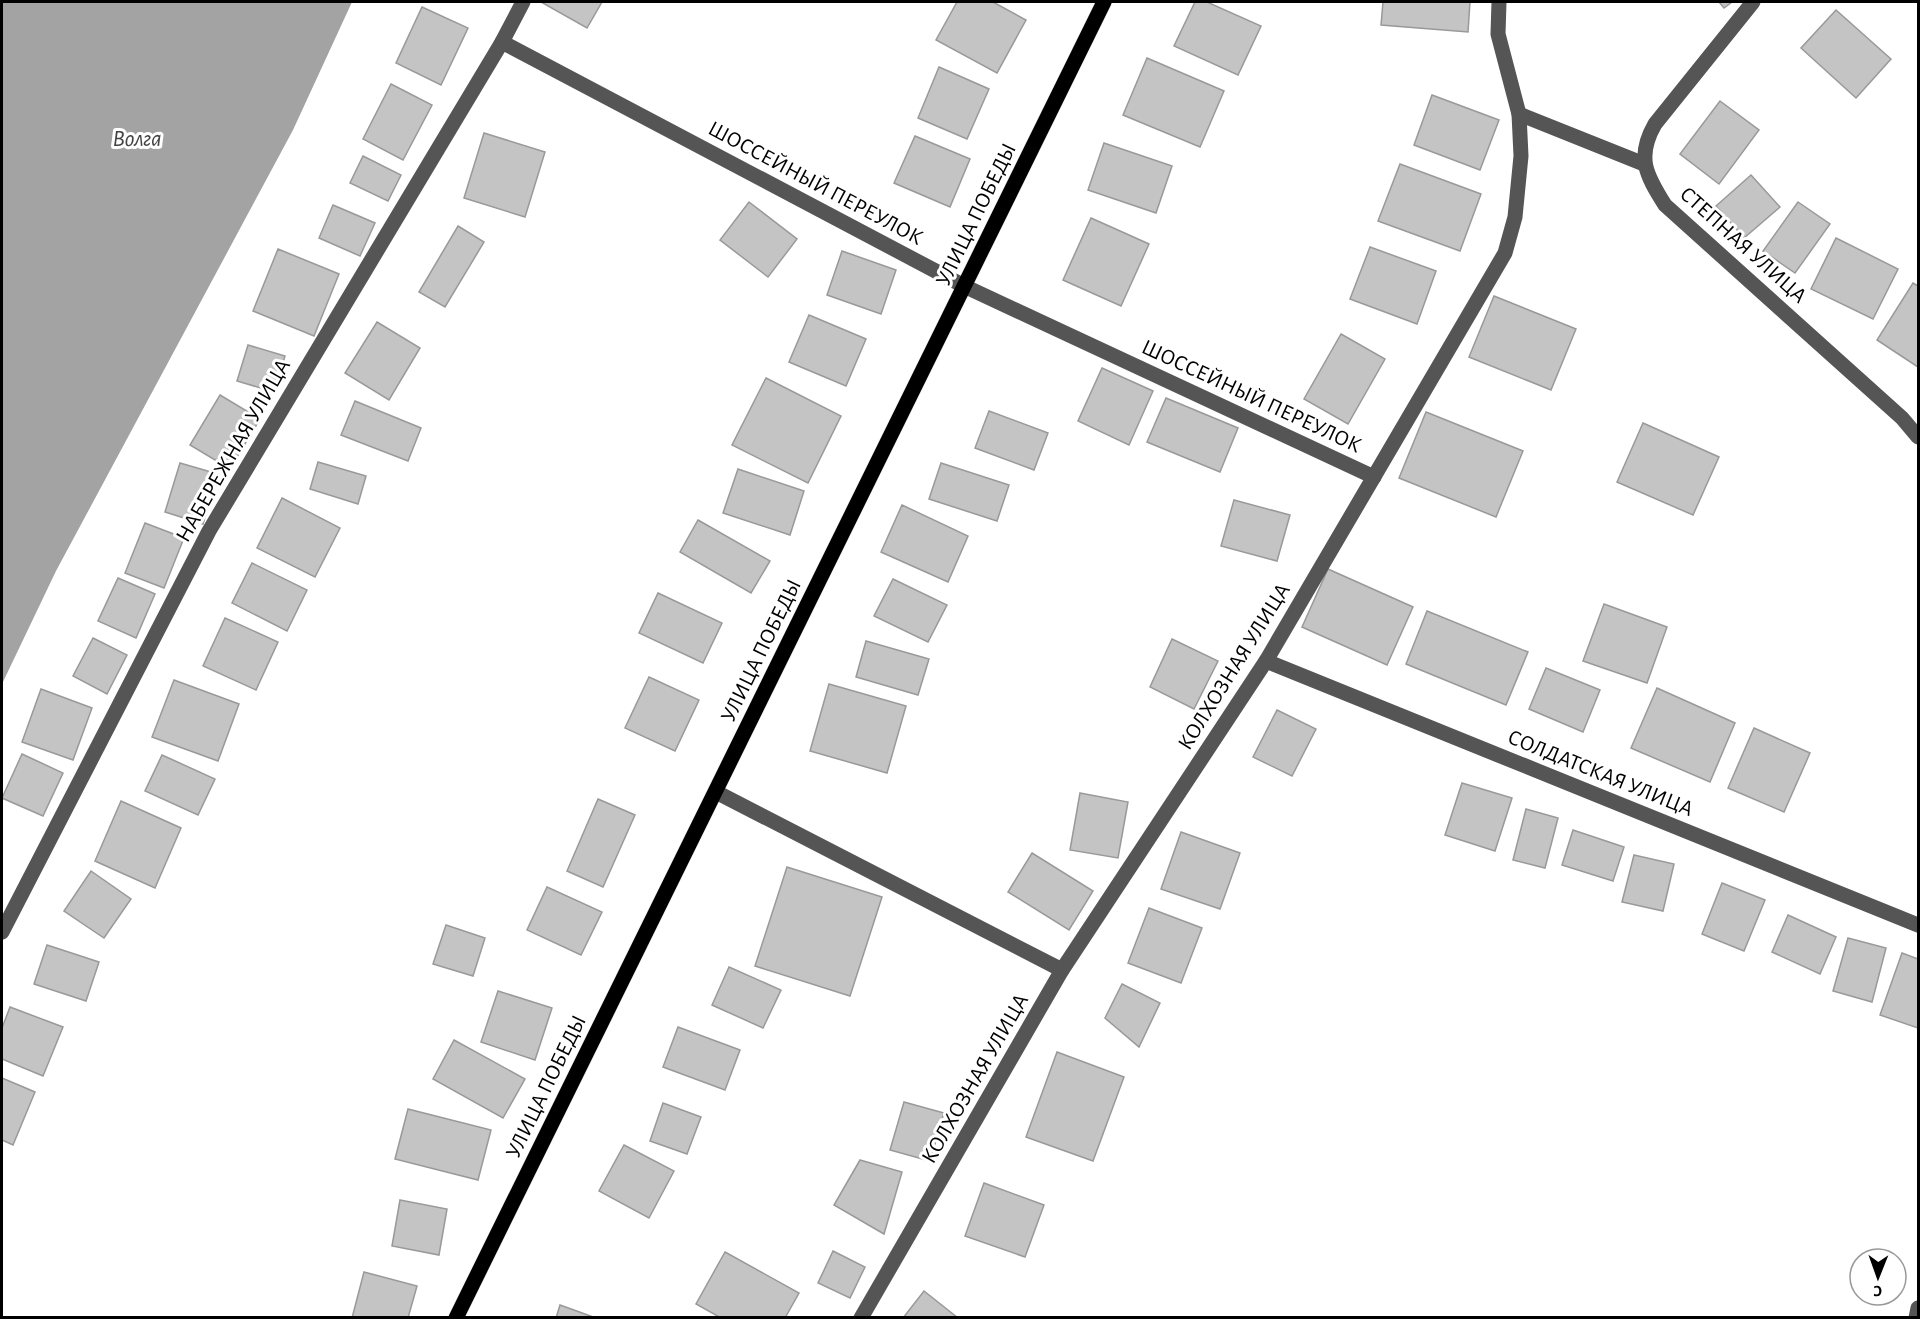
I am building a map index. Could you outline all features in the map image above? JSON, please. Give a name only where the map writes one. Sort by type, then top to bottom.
[{"type":"main road","name":"УЛИЦА ПОБЕДЫ","points":[[456,1317],[1104,2]]},
{"type":"street","name":"НАБЕРЕЖНАЯ УЛИЦА","points":[[2,932],[209,531],[502,42],[522,2]]},
{"type":"street","name":"КОЛХОЗНАЯ УЛИЦА","points":[[861,1317],[1062,970],[1266,661],[1505,253],[1515,217],[1521,156],[1519,114],[1498,34],[1499,2]]},
{"type":"street","points":[[1519,114],[1644,164],[1645,142],[1655,124],[1753,2]]},
{"type":"street","name":"ШОССЕЙНЫЙ ПЕРЕУЛОК","points":[[502,42],[964,285],[1374,477]]},
{"type":"street","name":"СТЕПНАЯ УЛИЦА","points":[[1644,164],[1651,183],[1665,205],[1882,399],[1918,436]]},
{"type":"street","name":"СОЛДАТСКАЯ УЛИЦА","points":[[1266,661],[1918,925]]},
{"type":"street","points":[[716,792],[1062,970]]},
{"type":"street","points":[[1916,1317],[1918,1308]]},
{"type":"water","name":"Волга","points":[[2,2],[352,2],[293,130],[56,571],[2,684]]},
{"type":"building","points":[[541,2],[602,2],[587,28]]},
{"type":"building","points":[[957,2],[993,2],[1026,20],[997,73],[936,40]]},
{"type":"building","points":[[1195,2],[1207,2],[1261,26],[1238,75],[1174,46]]},
{"type":"building","points":[[1383,2],[1470,2],[1468,32],[1381,25]]},
{"type":"building","points":[[1719,2],[1732,2],[1724,8]]},
{"type":"building","points":[[422,7],[468,28],[441,85],[396,63]]},
{"type":"building","points":[[1836,10],[1891,59],[1856,98],[1801,48]]},
{"type":"building","points":[[1147,58],[1224,91],[1200,147],[1123,115]]},
{"type":"building","points":[[939,67],[989,89],[967,139],[918,118]]},
{"type":"building","points":[[391,84],[432,105],[403,160],[363,139]]},
{"type":"building","points":[[1432,95],[1499,120],[1480,170],[1414,145]]},
{"type":"building","points":[[1720,101],[1759,130],[1719,184],[1680,154]]},
{"type":"building","points":[[484,133],[545,152],[525,217],[464,198]]},
{"type":"building","points":[[915,136],[970,159],[950,207],[894,183]]},
{"type":"building","points":[[1104,143],[1172,166],[1156,213],[1088,190]]},
{"type":"building","points":[[363,156],[401,175],[388,201],[350,183]]},
{"type":"building","points":[[1400,164],[1481,194],[1460,251],[1378,221]]},
{"type":"building","points":[[1751,175],[1780,207],[1744,238],[1716,206]]},
{"type":"building","points":[[749,202],[797,239],[768,277],[720,240]]},
{"type":"building","points":[[1798,202],[1830,224],[1795,273],[1763,251]]},
{"type":"building","points":[[333,205],[375,223],[360,256],[319,238]]},
{"type":"building","points":[[1091,218],[1149,244],[1121,306],[1063,280]]},
{"type":"building","points":[[458,226],[484,242],[445,307],[419,292]]},
{"type":"building","points":[[1836,238],[1898,269],[1873,319],[1811,289]]},
{"type":"building","points":[[1370,247],[1436,271],[1417,324],[1350,299]]},
{"type":"building","points":[[278,249],[339,274],[314,336],[253,311]]},
{"type":"building","points":[[842,251],[896,270],[881,314],[827,295]]},
{"type":"building","points":[[1913,283],[1918,286],[1918,367],[1877,340]]},
{"type":"building","points":[[1494,296],[1576,329],[1551,390],[1469,357]]},
{"type":"building","points":[[809,315],[866,339],[846,386],[789,362]]},
{"type":"building","points":[[377,322],[420,348],[389,400],[345,373]]},
{"type":"building","points":[[1341,334],[1385,359],[1348,424],[1304,399]]},
{"type":"building","points":[[248,345],[285,356],[274,392],[237,381]]},
{"type":"building","points":[[1102,368],[1153,391],[1129,445],[1078,421]]},
{"type":"building","points":[[766,378],[841,416],[808,483],[732,445]]},
{"type":"building","points":[[220,395],[260,419],[230,469],[190,445]]},
{"type":"building","points":[[1166,398],[1238,428],[1220,472],[1147,442]]},
{"type":"building","points":[[355,401],[421,428],[408,461],[341,435]]},
{"type":"building","points":[[989,411],[1048,433],[1034,470],[975,448]]},
{"type":"building","points":[[1426,412],[1523,451],[1496,517],[1399,478]]},
{"type":"building","points":[[1643,423],[1719,457],[1693,515],[1617,482]]},
{"type":"building","points":[[318,462],[366,476],[358,504],[310,489]]},
{"type":"building","points":[[180,463],[218,474],[203,524],[165,512]]},
{"type":"building","points":[[941,463],[1009,485],[997,521],[929,499]]},
{"type":"building","points":[[738,469],[804,491],[790,535],[723,513]]},
{"type":"building","points":[[282,498],[340,528],[315,577],[257,548]]},
{"type":"building","points":[[1234,500],[1290,515],[1277,561],[1221,546]]},
{"type":"building","points":[[902,505],[968,536],[948,582],[881,552]]},
{"type":"building","points":[[698,520],[770,561],[751,593],[680,552]]},
{"type":"building","points":[[145,523],[184,538],[164,588],[125,573]]},
{"type":"building","points":[[252,563],[307,590],[287,631],[232,603]]},
{"type":"building","points":[[1328,569],[1413,607],[1387,665],[1302,627]]},
{"type":"building","points":[[118,578],[155,594],[136,638],[98,621]]},
{"type":"building","points":[[893,579],[947,605],[928,642],[874,616]]},
{"type":"building","points":[[658,593],[722,623],[703,663],[639,633]]},
{"type":"building","points":[[1604,604],[1667,627],[1647,683],[1583,661]]},
{"type":"building","points":[[1427,611],[1528,652],[1506,705],[1406,664]]},
{"type":"building","points":[[225,618],[278,642],[256,690],[203,666]]},
{"type":"building","points":[[93,638],[127,655],[107,694],[73,676]]},
{"type":"building","points":[[1172,639],[1218,661],[1194,709],[1150,687]]},
{"type":"building","points":[[866,641],[929,659],[918,695],[856,677]]},
{"type":"building","points":[[1546,668],[1600,690],[1583,732],[1529,709]]},
{"type":"building","points":[[649,677],[699,700],[675,751],[625,728]]},
{"type":"building","points":[[174,680],[239,704],[218,761],[152,737]]},
{"type":"building","points":[[829,684],[906,706],[887,773],[810,751]]},
{"type":"building","points":[[1657,688],[1735,723],[1710,782],[1631,748]]},
{"type":"building","points":[[41,689],[92,708],[73,760],[22,742]]},
{"type":"building","points":[[1277,710],[1316,729],[1292,776],[1253,757]]},
{"type":"building","points":[[1754,728],[1810,753],[1784,812],[1728,788]]},
{"type":"building","points":[[22,754],[63,773],[43,816],[2,798]]},
{"type":"building","points":[[162,755],[215,779],[198,815],[145,791]]},
{"type":"building","points":[[1462,783],[1512,798],[1495,851],[1445,835]]},
{"type":"building","points":[[1080,793],[1128,802],[1118,858],[1070,850]]},
{"type":"building","points":[[598,799],[635,815],[603,887],[567,871]]},
{"type":"building","points":[[121,801],[181,828],[155,888],[95,861]]},
{"type":"building","points":[[1526,809],[1558,818],[1545,868],[1513,860]]},
{"type":"building","points":[[1573,830],[1624,847],[1613,881],[1562,865]]},
{"type":"building","points":[[1181,832],[1240,853],[1220,909],[1161,889]]},
{"type":"building","points":[[1032,853],[1093,891],[1069,930],[1008,892]]},
{"type":"building","points":[[1634,855],[1674,864],[1663,911],[1622,902]]},
{"type":"building","points":[[787,867],[882,897],[850,996],[755,966]]},
{"type":"building","points":[[91,871],[131,899],[104,938],[64,911]]},
{"type":"building","points":[[1722,883],[1765,900],[1744,951],[1702,934]]},
{"type":"building","points":[[547,887],[602,912],[581,955],[527,930]]},
{"type":"building","points":[[1149,908],[1202,928],[1181,983],[1128,963]]},
{"type":"building","points":[[1788,915],[1836,937],[1820,974],[1772,952]]},
{"type":"building","points":[[446,925],[485,938],[473,976],[433,964]]},
{"type":"building","points":[[1848,938],[1886,948],[1872,1002],[1833,991]]},
{"type":"building","points":[[47,945],[99,962],[86,1001],[34,984]]},
{"type":"building","points":[[1902,953],[1918,959],[1918,1028],[1880,1015]]},
{"type":"building","points":[[729,967],[781,990],[763,1028],[712,1005]]},
{"type":"building","points":[[1122,984],[1160,1003],[1139,1047],[1105,1018]]},
{"type":"building","points":[[498,991],[552,1008],[535,1060],[481,1042]]},
{"type":"building","points":[[10,1007],[63,1027],[43,1076],[2,1059],[2,1028]]},
{"type":"building","points":[[678,1027],[740,1050],[725,1090],[663,1067]]},
{"type":"building","points":[[454,1040],[525,1079],[503,1118],[433,1079]]},
{"type":"building","points":[[1057,1052],[1124,1077],[1093,1161],[1026,1137]]},
{"type":"building","points":[[2,1078],[35,1092],[13,1145],[2,1140]]},
{"type":"building","points":[[904,1102],[944,1113],[930,1161],[890,1150]]},
{"type":"building","points":[[663,1103],[701,1117],[687,1154],[650,1141]]},
{"type":"building","points":[[408,1109],[491,1130],[478,1180],[395,1159]]},
{"type":"building","points":[[624,1145],[674,1171],[649,1218],[599,1191]]},
{"type":"building","points":[[860,1160],[902,1172],[884,1234],[834,1205]]},
{"type":"building","points":[[984,1183],[1044,1205],[1025,1257],[965,1236]]},
{"type":"building","points":[[400,1200],[447,1209],[439,1255],[392,1246]]},
{"type":"building","points":[[833,1251],[865,1267],[850,1298],[818,1283]]},
{"type":"building","points":[[725,1252],[799,1293],[785,1318],[721,1318],[696,1304]]},
{"type":"building","points":[[364,1272],[417,1286],[408,1318],[352,1318]]},
{"type":"building","points":[[924,1291],[958,1318],[903,1318]]},
{"type":"building","points":[[560,1305],[596,1318],[556,1318]]}]
